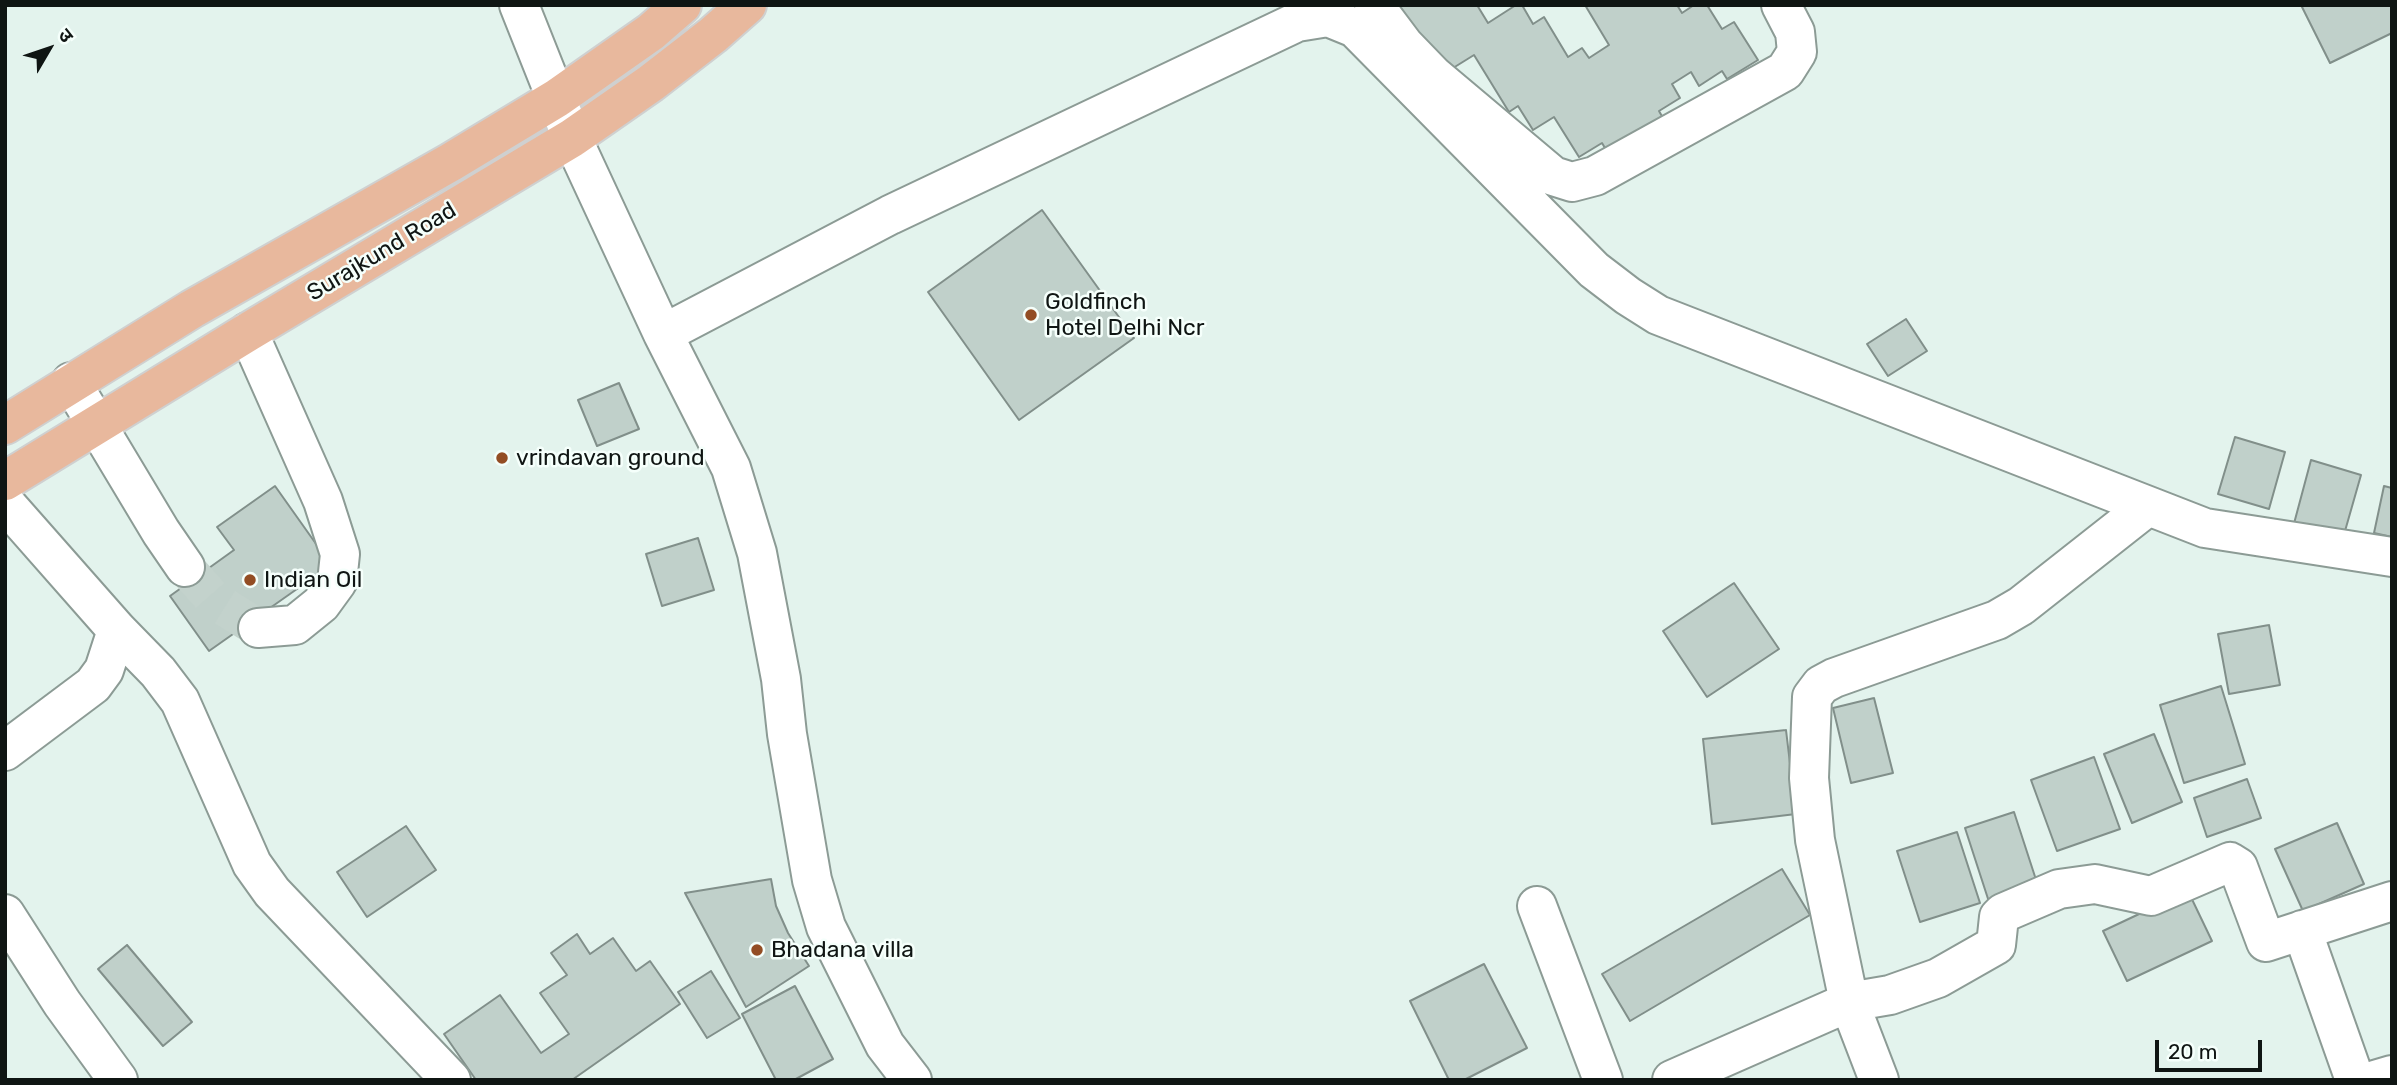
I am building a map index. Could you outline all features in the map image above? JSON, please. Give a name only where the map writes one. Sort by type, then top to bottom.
[{"type":"main road","name":"Surajkund Road","points":[[5,425],[192,309],[557,98],[651,32],[682,5]]},
{"type":"main road","name":"Surajkund Road","points":[[5,481],[247,332],[572,138],[651,83],[747,5]]},
{"type":"street","points":[[519,5],[572,138],[663,334],[730,468],[757,553],[781,679],[787,734],[812,880],[826,927],[885,1045],[912,1080]]},
{"type":"street","points":[[1374,5],[1404,45],[1433,75],[1553,176],[1572,182],[1595,176],[1785,71],[1797,52],[1796,32],[1781,5]]},
{"type":"street","points":[[663,334],[890,215],[1297,22],[1328,18],[1355,28],[1594,270],[1658,315],[2205,528],[2392,557]]},
{"type":"street","points":[[247,332],[323,501],[340,554],[337,582],[321,604],[295,625],[258,628]]},
{"type":"street","points":[[71,382],[185,567]]},
{"type":"street","points":[[5,503],[158,671],[180,701],[253,864],[272,892],[451,1080]]},
{"type":"street","points":[[1879,1080],[1849,1002],[1815,840],[1809,778],[1812,697],[1821,685],[1834,678],[1997,620],[2021,607],[2148,506]]},
{"type":"street","points":[[5,751],[93,685],[104,670],[117,629]]},
{"type":"street","points":[[1672,1080],[1849,1002],[1890,995],[1938,978],[1996,945],[1997,924],[2003,912],[2059,889],[2095,884],[2151,896],[2230,862],[2238,867],[2266,942],[2392,901]]},
{"type":"street","points":[[1537,906],[1603,1080]]},
{"type":"street","points":[[5,914],[62,1003],[118,1080]]},
{"type":"street","points":[[2302,930],[2355,1080]]},
{"type":"street","points":[[2375,1080],[2392,1076]]},
{"type":"building","points":[[1390,5],[1477,5],[1488,23],[1516,5],[1522,5],[1533,24],[1544,17],[1568,57],[1582,48],[1589,58],[1609,45],[1585,5],[1677,5],[1682,13],[1694,5],[1707,5],[1722,29],[1734,22],[1758,60],[1727,79],[1722,71],[1699,86],[1691,72],[1672,84],[1680,98],[1659,111],[1663,118],[1608,153],[1602,143],[1579,157],[1554,117],[1533,130],[1518,106],[1509,112],[1474,55],[1445,73]]},
{"type":"building","points":[[2301,5],[2392,5],[2392,33],[2330,63]]},
{"type":"building","name":"Goldfinch Hotel Delhi Ncr","points":[[1042,210],[1134,338],[1019,420],[928,292]]},
{"type":"building","points":[[1906,319],[1927,351],[1888,376],[1867,344]]},
{"type":"building","points":[[619,383],[639,429],[597,446],[578,400]]},
{"type":"building","points":[[2235,437],[2285,452],[2269,509],[2218,494]]},
{"type":"building","points":[[2311,460],[2361,475],[2341,545],[2292,531]]},
{"type":"building","name":"Indian Oil","points":[[275,486],[331,565],[209,651],[170,596],[234,550],[217,527]]},
{"type":"building","points":[[2384,486],[2392,488],[2392,537],[2374,533]]},
{"type":"building","points":[[698,538],[714,590],[662,606],[646,554]]},
{"type":"building","points":[[1734,583],[1779,649],[1707,697],[1663,631]]},
{"type":"building","points":[[2269,625],[2280,685],[2229,694],[2218,634]]},
{"type":"building","points":[[2221,686],[2245,764],[2184,783],[2160,705]]},
{"type":"building","points":[[1874,698],[1893,773],[1851,783],[1833,708]]},
{"type":"building","points":[[1786,730],[1796,814],[1712,824],[1703,739]]},
{"type":"building","points":[[2154,734],[2182,802],[2132,823],[2104,754]]},
{"type":"building","points":[[2094,757],[2120,829],[2057,851],[2031,780]]},
{"type":"building","points":[[2247,779],[2261,818],[2207,837],[2194,798]]},
{"type":"building","points":[[2014,812],[2040,892],[1991,908],[1965,828]]},
{"type":"building","points":[[2337,823],[2364,884],[2303,911],[2275,849]]},
{"type":"building","points":[[406,826],[436,870],[367,917],[337,872]]},
{"type":"building","points":[[1957,832],[1980,903],[1920,922],[1897,851]]},
{"type":"building","points":[[1782,869],[1810,915],[1630,1021],[1602,974]]},
{"type":"building","name":"Bhadana villa","points":[[771,879],[776,906],[788,933],[809,966],[746,1007],[685,893]]},
{"type":"building","points":[[2188,891],[2212,941],[2127,981],[2103,931]]},
{"type":"building","points":[[577,934],[590,954],[613,938],[636,971],[650,961],[680,1004],[572,1080],[476,1080],[444,1034],[500,995],[541,1053],[569,1034],[540,993],[567,975],[551,953]]},
{"type":"building","points":[[127,945],[192,1022],[163,1046],[98,969]]},
{"type":"building","points":[[1484,964],[1527,1048],[1464,1080],[1449,1080],[1410,1001]]},
{"type":"building","points":[[711,971],[740,1018],[707,1038],[678,992]]},
{"type":"building","points":[[795,986],[833,1059],[794,1080],[776,1080],[742,1014]]},
{"type":"tunnel","points":[[185,567],[215,601],[258,628]]},
{"type":"place","name":"Goldfinch Hotel Delhi Ncr","points":[[1031,315]]},
{"type":"place","name":"vrindavan ground","points":[[502,458]]},
{"type":"place","name":"Indian Oil","points":[[250,580]]},
{"type":"place","name":"Bhadana villa","points":[[757,950]]}]
